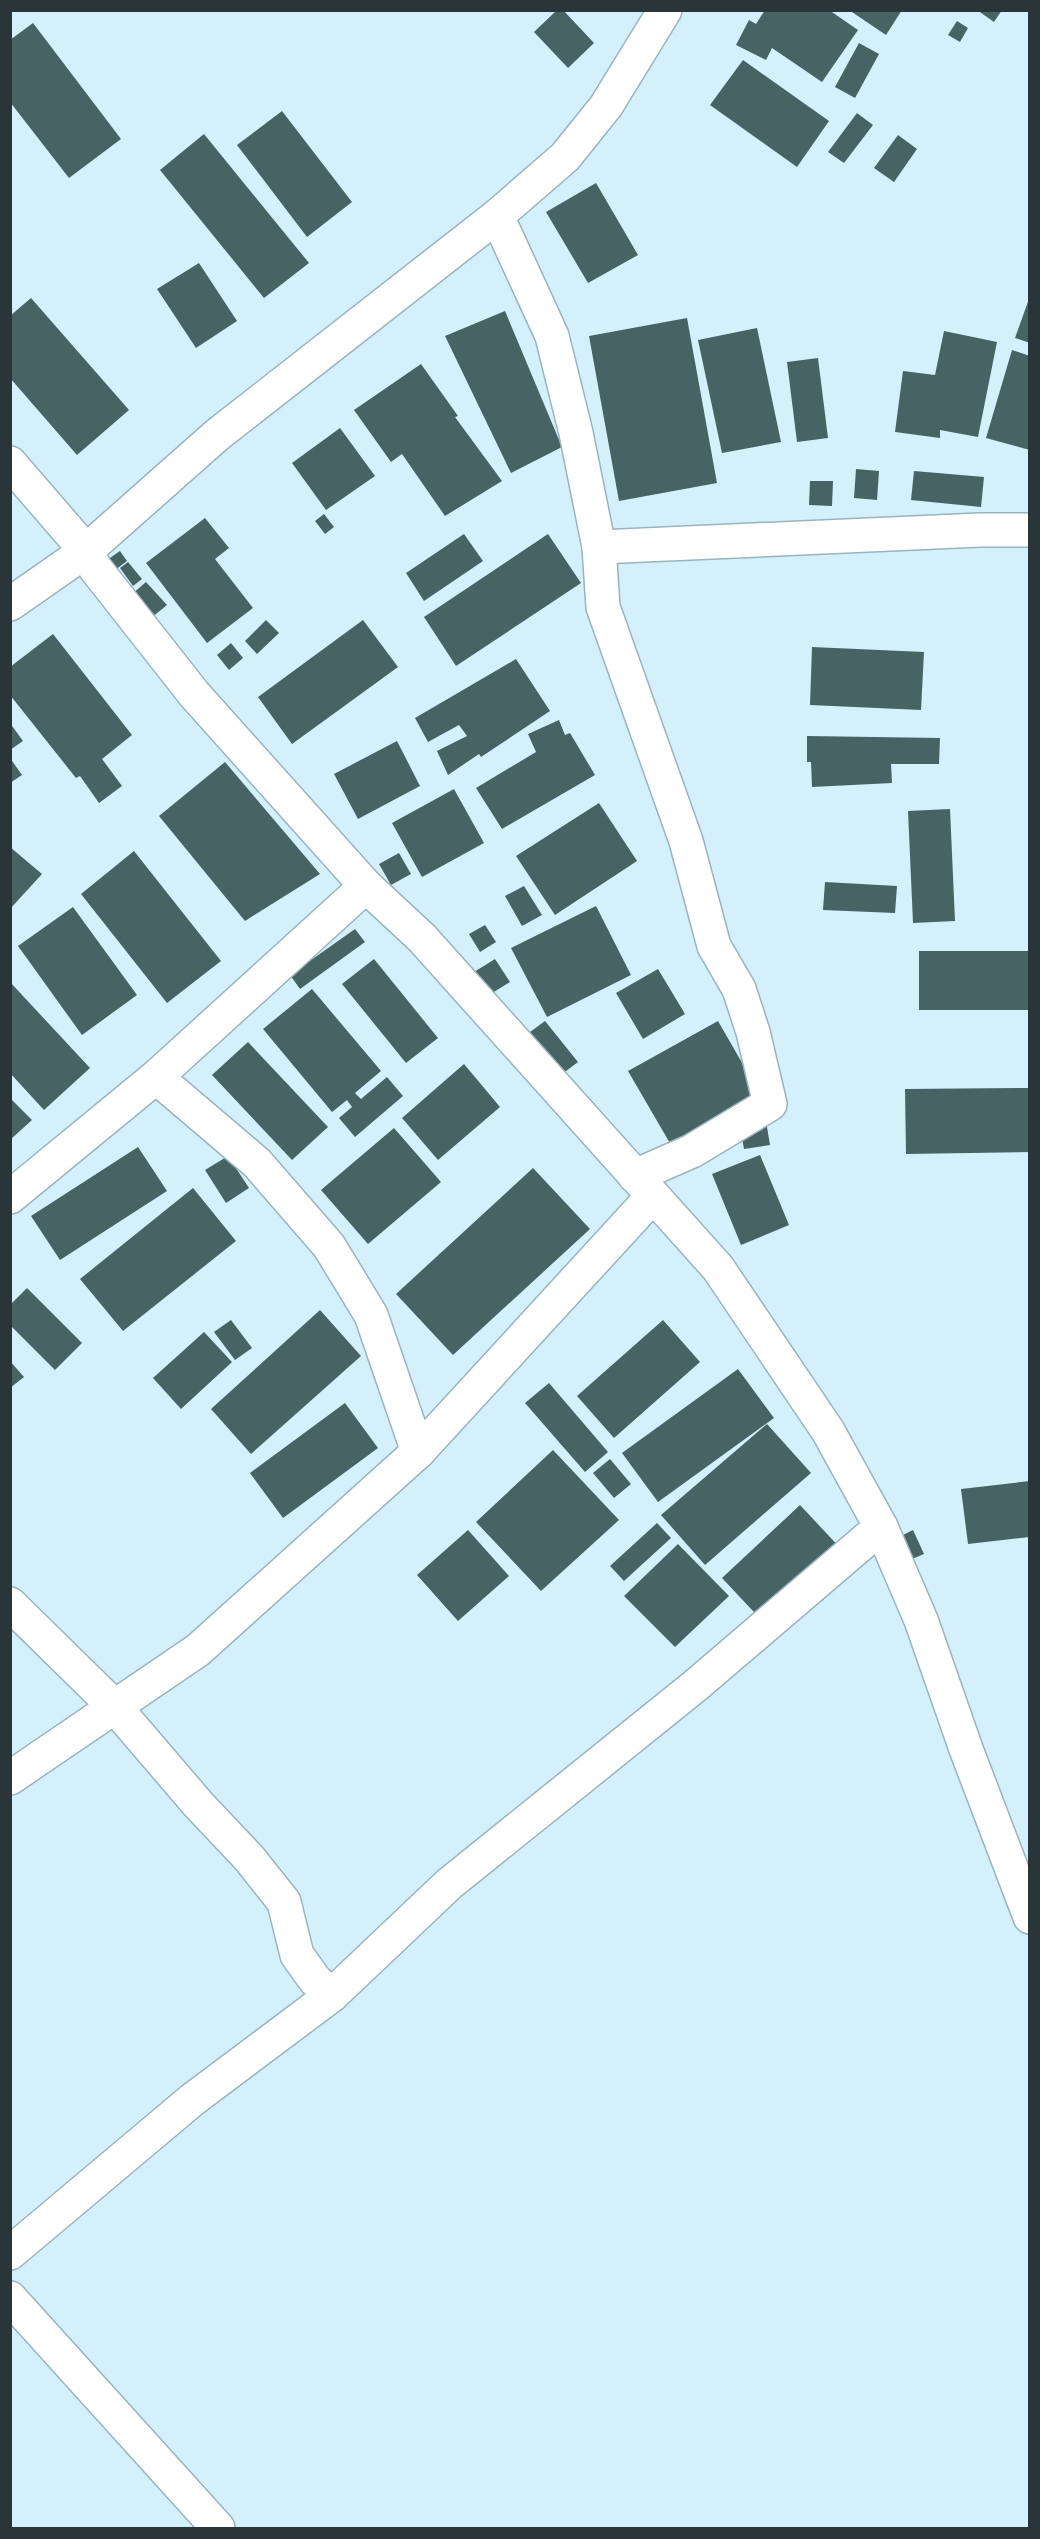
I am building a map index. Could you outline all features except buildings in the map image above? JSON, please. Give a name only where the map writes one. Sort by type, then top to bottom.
[{"type":"street","points":[[10,604],[86,550],[217,435],[497,216],[565,157],[606,106],[665,10]]},
{"type":"street","points":[[10,1778],[198,1650],[418,1452],[644,1186],[692,1151],[770,1104],[753,1032],[739,989],[714,946],[686,841],[603,608],[599,547],[576,433],[552,336],[497,216]]},
{"type":"street","points":[[10,462],[86,550],[95,568],[194,694],[366,885],[422,938],[718,1268],[828,1431],[881,1527],[921,1620],[1029,1917]]},
{"type":"street","points":[[599,547],[1029,530]]},
{"type":"street","points":[[10,1197],[156,1077],[366,885]]},
{"type":"street","points":[[156,1077],[257,1163],[329,1246],[371,1315],[418,1452]]},
{"type":"street","points":[[10,2253],[192,2100],[332,1995],[449,1884],[695,1686],[881,1527]]},
{"type":"street","points":[[10,1604],[115,1707],[198,1804],[249,1858],[284,1902],[297,1955],[315,1980],[332,1995]]},
{"type":"street","points":[[10,2298],[218,2529]]}]
